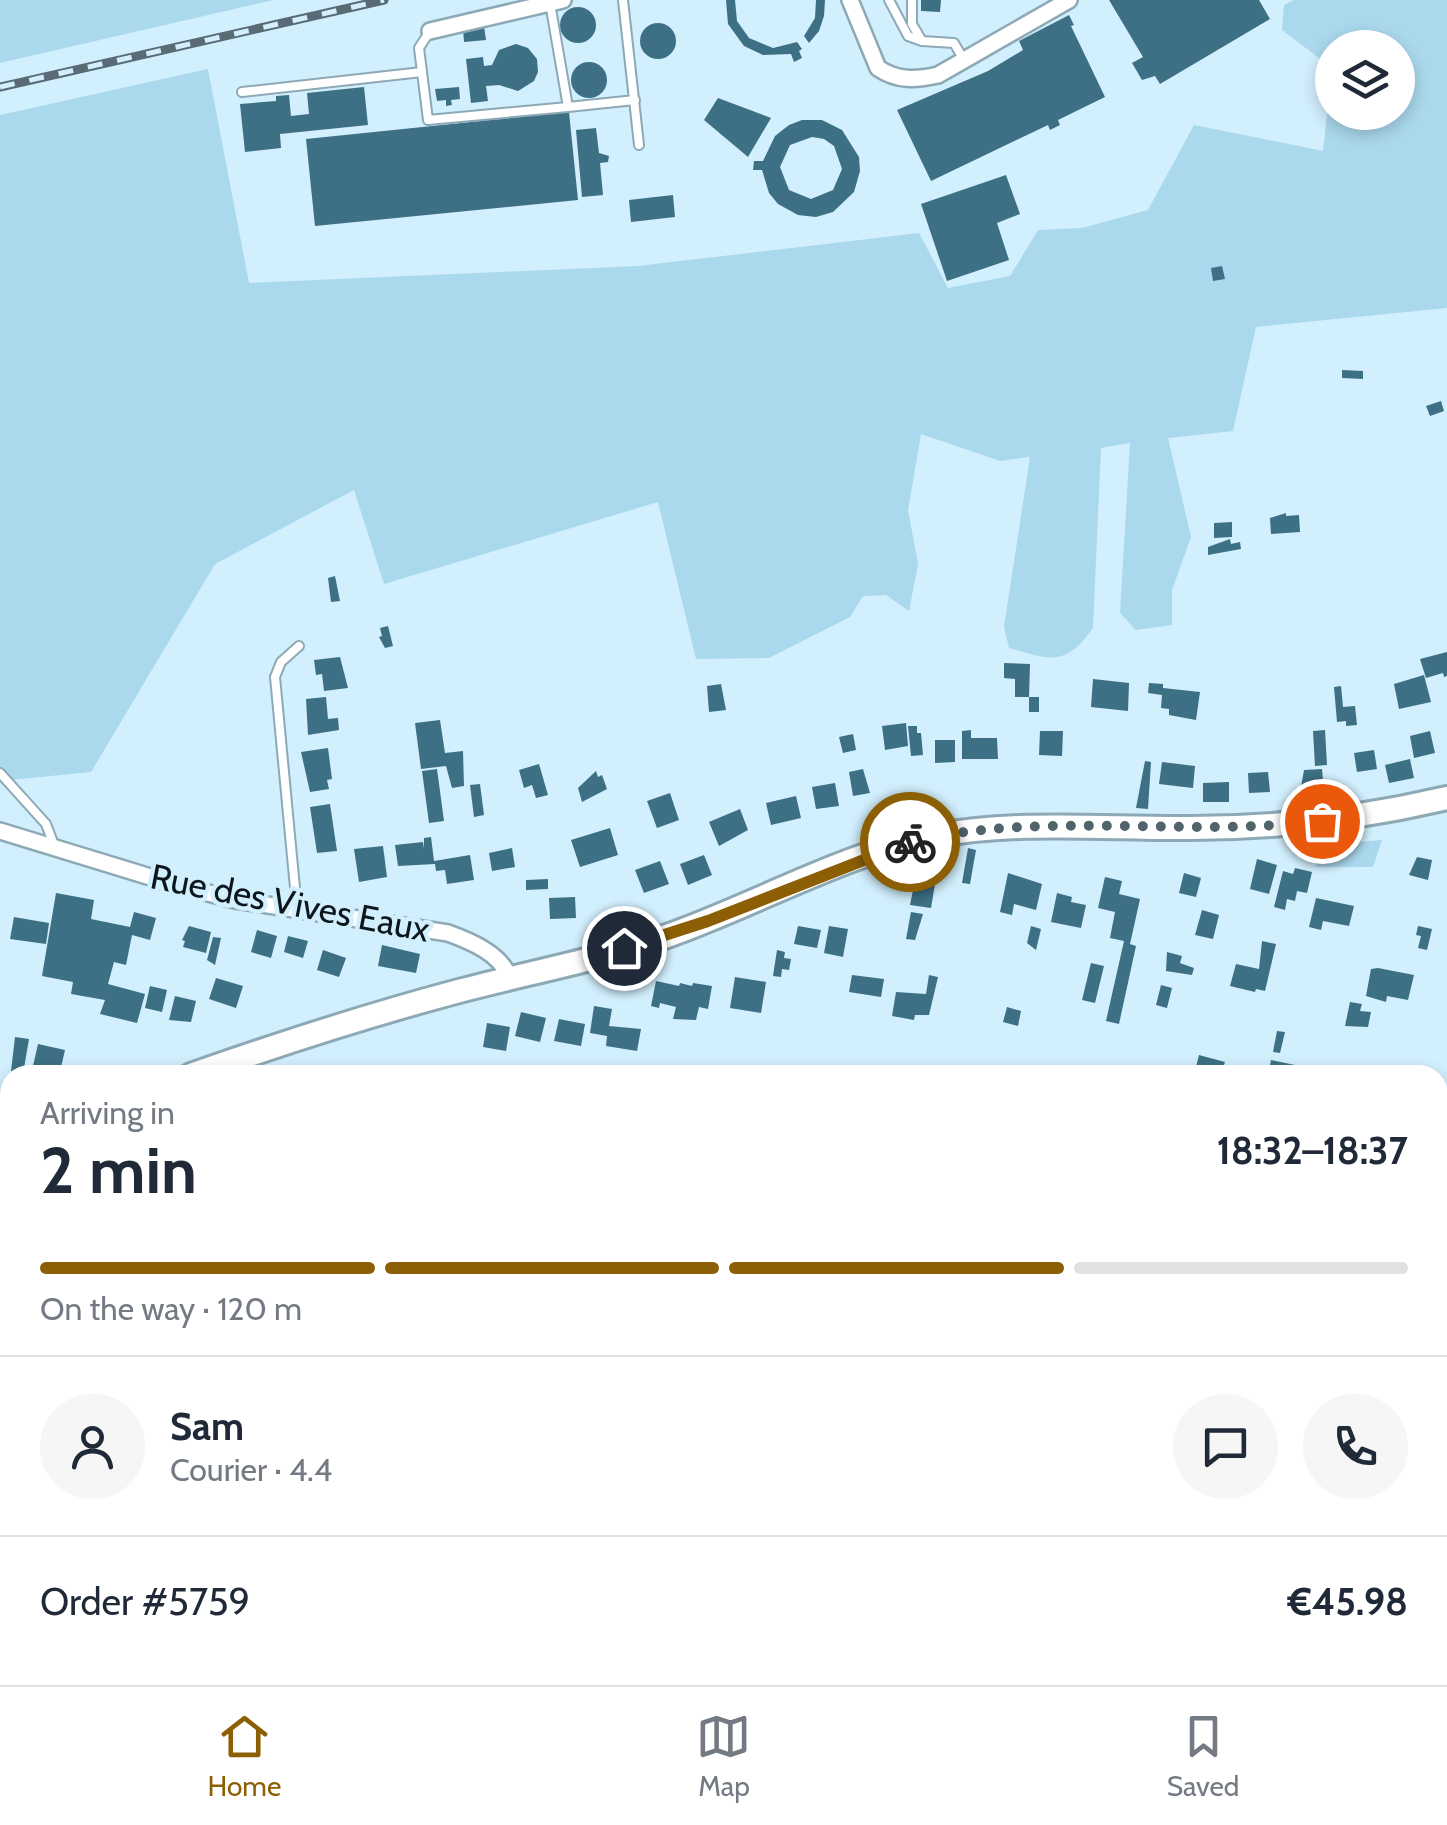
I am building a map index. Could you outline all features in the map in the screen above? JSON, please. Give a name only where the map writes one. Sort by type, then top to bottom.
[{"type":"main road","points":[[223,1065],[422,1002],[662,938],[888,848],[933,836],[1017,826],[1195,828],[1299,824],[1386,812],[1447,798]]},
{"type":"street","points":[[850,0],[878,68],[888,75],[920,79],[938,75],[1069,0]]},
{"type":"street","points":[[430,31],[556,2]]},
{"type":"street","name":"Rue des Vives Eaux","points":[[0,833],[235,900],[448,933],[470,940],[491,955],[510,978]]},
{"type":"lane","points":[[623,0],[638,145]]},
{"type":"lane","points":[[888,0],[903,32],[922,42],[954,43],[964,60]]},
{"type":"lane","points":[[912,0],[912,24],[922,42]]},
{"type":"lane","points":[[556,2],[568,107]]},
{"type":"lane","points":[[430,31],[419,48],[428,120],[635,100]]},
{"type":"lane","points":[[242,92],[422,72]]},
{"type":"lane","points":[[297,909],[275,677],[281,662],[299,646]]},
{"type":"lane","points":[[0,772],[46,824],[56,850]]},
{"type":"shaded area","points":[[0,0],[273,0],[0,63]]},
{"type":"shaded area","points":[[1294,0],[1447,0],[1447,308],[1256,327],[1233,431],[1168,438],[1191,537],[1172,590],[1172,625],[1136,630],[1120,613],[1130,443],[1101,448],[1093,628],[1074,649],[1056,657],[1009,648],[1004,627],[1030,457],[1000,461],[921,434],[908,510],[918,564],[909,611],[886,595],[863,596],[850,617],[769,658],[696,659],[658,502],[384,584],[354,490],[215,564],[91,772],[0,781],[0,115],[208,69],[249,283],[638,266],[919,233],[948,288],[1010,276],[1038,230],[1082,228],[1148,210],[1194,125],[1323,151],[1325,130],[1415,130],[1415,30],[1315,30],[1315,55],[1282,30],[1284,5]]},
{"type":"shaded area","points":[[1382,840],[1373,867],[1316,867],[1320,845]]},
{"type":"building","points":[[726,0],[735,0],[737,21],[749,38],[773,48],[797,42],[802,58],[794,62],[791,54],[763,55],[744,46],[728,24]]},
{"type":"building","points":[[816,0],[825,0],[824,16],[809,43],[804,36],[815,18]]},
{"type":"building","points":[[921,0],[941,0],[940,12],[921,11]]},
{"type":"building","points":[[1109,0],[1259,0],[1270,19],[1160,84],[1155,76],[1142,80],[1132,63],[1143,57]]},
{"type":"building","points":[[578,7],[591,12],[596,25],[591,38],[578,43],[565,38],[560,25],[565,12]]},
{"type":"building","points":[[1069,15],[1105,97],[1058,120],[1060,125],[1050,130],[1048,125],[931,181],[897,110],[988,71],[1023,50],[1019,41]]},
{"type":"building","points":[[658,23],[671,28],[676,41],[671,54],[658,59],[645,54],[640,41],[645,28]]},
{"type":"building","points":[[484,26],[486,40],[464,42],[463,28]]},
{"type":"building","points":[[516,44],[528,48],[537,59],[534,81],[518,91],[486,86],[488,101],[471,103],[466,59],[483,57],[484,66],[492,65],[499,50]]},
{"type":"building","points":[[589,62],[602,67],[607,80],[602,93],[589,98],[576,93],[571,80],[576,67]]},
{"type":"building","points":[[364,87],[368,125],[280,134],[281,148],[245,152],[240,104],[276,101],[276,96],[289,95],[291,116],[309,114],[307,93]]},
{"type":"building","points":[[459,87],[460,99],[451,100],[452,105],[446,106],[446,100],[437,101],[435,89]]},
{"type":"building","points":[[718,98],[771,118],[748,157],[704,120]]},
{"type":"building","points":[[569,112],[578,200],[315,226],[306,139]]},
{"type":"building","points":[[822,120],[842,130],[859,157],[854,192],[833,212],[816,217],[798,215],[778,204],[769,193],[762,170],[753,170],[754,161],[763,161],[775,136],[789,125]],"holes":[[[812,137],[834,146],[842,169],[833,190],[811,199],[789,190],[780,167],[790,145]]]},
{"type":"building","points":[[596,128],[599,153],[609,156],[608,162],[600,163],[603,195],[582,197],[576,130]]},
{"type":"building","points":[[1006,175],[1020,214],[997,223],[1009,260],[947,281],[921,204]]},
{"type":"building","points":[[673,195],[675,217],[631,222],[629,200]]},
{"type":"building","points":[[1222,266],[1225,279],[1213,281],[1211,268]]},
{"type":"building","points":[[1342,370],[1363,371],[1363,379],[1342,378]]},
{"type":"building","points":[[1441,401],[1444,411],[1430,416],[1426,406]]},
{"type":"building","points":[[1286,513],[1299,515],[1300,532],[1271,534],[1270,518]]},
{"type":"building","points":[[1232,522],[1232,537],[1214,538],[1214,523]]},
{"type":"building","points":[[1230,539],[1231,544],[1240,542],[1241,549],[1208,555],[1208,547]]},
{"type":"building","points":[[335,576],[340,601],[331,602],[328,578]]},
{"type":"building","points":[[388,626],[393,646],[385,648],[379,637],[380,628]]},
{"type":"building","points":[[1447,652],[1447,676],[1443,673],[1426,678],[1420,659]]},
{"type":"building","points":[[340,657],[348,688],[324,691],[322,674],[316,675],[314,660]]},
{"type":"building","points":[[1004,663],[1030,664],[1029,697],[1015,697],[1015,679],[1004,678]]},
{"type":"building","points":[[1424,675],[1431,702],[1399,709],[1394,684]]},
{"type":"building","points":[[1093,679],[1129,683],[1128,711],[1091,707]]},
{"type":"building","points":[[1149,683],[1200,692],[1196,720],[1169,715],[1169,709],[1161,708],[1162,695],[1148,693]]},
{"type":"building","points":[[721,684],[726,710],[709,712],[707,686]]},
{"type":"building","points":[[1341,686],[1343,707],[1355,706],[1357,725],[1337,722],[1334,687]]},
{"type":"building","points":[[326,697],[328,719],[338,718],[339,730],[308,735],[306,699]]},
{"type":"building","points":[[1029,697],[1039,697],[1039,712],[1029,712]]},
{"type":"building","points":[[440,720],[445,753],[463,751],[464,786],[452,788],[446,766],[421,769],[415,723]]},
{"type":"building","points":[[906,723],[908,746],[885,750],[882,726]]},
{"type":"building","points":[[908,726],[917,726],[917,733],[921,733],[923,755],[911,756]]},
{"type":"building","points":[[971,730],[971,738],[997,738],[998,759],[962,759],[962,731]]},
{"type":"building","points":[[1325,730],[1327,765],[1315,766],[1313,731]]},
{"type":"building","points":[[1040,731],[1063,731],[1062,756],[1039,755]]},
{"type":"building","points":[[1430,731],[1435,753],[1414,758],[1410,736]]},
{"type":"building","points":[[853,734],[856,750],[843,753],[839,737]]},
{"type":"building","points":[[935,740],[955,740],[955,762],[935,763]]},
{"type":"building","points":[[328,748],[332,779],[327,780],[329,789],[310,792],[301,752]]},
{"type":"building","points":[[1374,750],[1377,769],[1357,772],[1354,753]]},
{"type":"building","points":[[1410,759],[1414,778],[1389,783],[1385,765]]},
{"type":"building","points":[[1145,761],[1151,762],[1148,809],[1136,808]]},
{"type":"building","points":[[1162,762],[1195,766],[1193,788],[1159,784]]},
{"type":"building","points":[[539,764],[548,795],[536,798],[532,785],[524,788],[519,770]]},
{"type":"building","points":[[437,769],[444,821],[429,823],[422,771]]},
{"type":"building","points":[[863,769],[870,793],[853,796],[849,772]]},
{"type":"building","points":[[1322,769],[1324,791],[1305,792],[1305,787],[1301,787],[1304,770]]},
{"type":"building","points":[[596,771],[598,777],[602,775],[607,789],[582,802],[578,788]]},
{"type":"building","points":[[1268,772],[1270,792],[1249,793],[1248,773]]},
{"type":"building","points":[[1229,782],[1229,802],[1203,802],[1203,783]]},
{"type":"building","points":[[835,783],[839,806],[816,809],[812,787]]},
{"type":"building","points":[[480,784],[484,815],[474,817],[470,785]]},
{"type":"building","points":[[670,793],[679,820],[657,828],[647,801]]},
{"type":"building","points":[[796,796],[801,818],[771,825],[766,803]]},
{"type":"building","points":[[330,804],[337,851],[317,853],[310,807]]},
{"type":"building","points":[[740,809],[748,830],[719,846],[709,822]]},
{"type":"building","points":[[610,828],[618,855],[580,867],[571,840]]},
{"type":"building","points":[[431,837],[434,861],[470,855],[474,880],[447,884],[445,870],[436,871],[435,864],[398,866],[395,845],[423,842],[424,849],[424,838]]},
{"type":"building","points":[[383,846],[387,877],[359,882],[354,849]]},
{"type":"building","points":[[512,848],[515,867],[492,871],[489,853]]},
{"type":"building","points":[[968,848],[976,850],[970,884],[962,883]]},
{"type":"building","points":[[704,855],[712,875],[688,885],[680,864]]},
{"type":"building","points":[[1417,857],[1432,860],[1428,880],[1409,875]]},
{"type":"building","points":[[1257,859],[1277,865],[1269,894],[1250,889]]},
{"type":"building","points":[[660,861],[669,884],[644,893],[635,870]]},
{"type":"building","points":[[1295,868],[1312,872],[1307,893],[1297,891],[1295,901],[1287,899],[1285,910],[1274,907],[1283,871],[1293,874]]},
{"type":"building","points":[[1008,873],[1042,884],[1036,910],[1014,904],[1012,915],[1000,912]]},
{"type":"building","points":[[1184,873],[1201,878],[1196,897],[1179,893]]},
{"type":"building","points":[[1105,877],[1122,881],[1119,894],[1140,899],[1130,944],[1136,946],[1119,1024],[1106,1021],[1124,941],[1110,938],[1115,912],[1098,908]]},
{"type":"building","points":[[548,879],[548,889],[526,890],[526,880]]},
{"type":"building","points":[[915,880],[935,884],[931,908],[910,905]]},
{"type":"building","points":[[56,893],[94,900],[91,919],[130,927],[134,912],[156,918],[150,940],[132,935],[126,965],[114,962],[108,984],[145,994],[137,1023],[100,1014],[105,1000],[71,994],[73,982],[42,976]]},
{"type":"building","points":[[1057,893],[1086,905],[1081,928],[1051,922]]},
{"type":"building","points":[[575,897],[576,918],[550,919],[549,898]]},
{"type":"building","points":[[1316,898],[1354,906],[1349,926],[1323,921],[1321,930],[1309,927]]},
{"type":"building","points":[[1202,910],[1219,915],[1213,939],[1195,935]]},
{"type":"building","points":[[911,912],[923,914],[915,940],[906,939]]},
{"type":"building","points":[[14,917],[49,923],[46,944],[10,939]]},
{"type":"building","points":[[189,926],[211,932],[206,953],[183,947]]},
{"type":"building","points":[[798,926],[821,930],[817,948],[794,944]]},
{"type":"building","points":[[829,926],[848,929],[843,957],[824,953]]},
{"type":"building","points":[[1031,926],[1041,929],[1036,950],[1027,943]]},
{"type":"building","points":[[1418,926],[1432,929],[1427,950],[1418,948]]},
{"type":"building","points":[[257,930],[277,936],[271,958],[251,952]]},
{"type":"building","points":[[288,936],[308,941],[303,958],[284,952]]},
{"type":"building","points":[[213,937],[221,938],[215,965],[207,960]]},
{"type":"building","points":[[1262,941],[1276,944],[1265,991],[1230,986],[1236,964],[1259,969]]},
{"type":"building","points":[[382,945],[420,954],[416,973],[378,966]]},
{"type":"building","points":[[323,950],[346,958],[339,977],[317,970]]},
{"type":"building","points":[[777,950],[791,959],[789,970],[782,969],[781,977],[773,976]]},
{"type":"building","points":[[1167,952],[1182,956],[1180,963],[1194,968],[1192,975],[1166,971]]},
{"type":"building","points":[[1091,963],[1104,966],[1095,1003],[1082,1000]]},
{"type":"building","points":[[1371,969],[1414,975],[1408,1000],[1387,996],[1386,1002],[1366,996]]},
{"type":"building","points":[[852,975],[884,979],[881,997],[849,992]]},
{"type":"building","points":[[929,975],[938,977],[929,1015],[915,1015],[914,1020],[892,1016],[896,992],[926,994]]},
{"type":"building","points":[[735,977],[766,982],[761,1013],[730,1008]]},
{"type":"building","points":[[216,978],[243,986],[236,1008],[209,999]]},
{"type":"building","points":[[656,981],[712,986],[708,1009],[699,1007],[696,1020],[673,1019],[676,1007],[660,1003],[659,1008],[651,1006]]},
{"type":"building","points":[[1161,985],[1172,988],[1167,1008],[1156,1005]]},
{"type":"building","points":[[150,986],[167,990],[162,1012],[145,1008]]},
{"type":"building","points":[[175,996],[196,1001],[191,1022],[169,1020]]},
{"type":"building","points":[[1350,1002],[1362,1004],[1360,1011],[1371,1012],[1368,1027],[1345,1026]]},
{"type":"building","points":[[594,1006],[612,1009],[609,1026],[641,1029],[637,1051],[606,1046],[607,1036],[590,1033]]},
{"type":"building","points":[[1007,1007],[1021,1011],[1018,1026],[1003,1022]]},
{"type":"building","points":[[521,1012],[546,1018],[540,1042],[515,1036]]},
{"type":"building","points":[[559,1019],[585,1024],[581,1046],[554,1041]]},
{"type":"building","points":[[487,1023],[510,1027],[506,1051],[483,1047]]},
{"type":"building","points":[[1277,1031],[1285,1032],[1280,1053],[1273,1052]]},
{"type":"building","points":[[15,1037],[29,1039],[25,1065],[12,1065]]},
{"type":"building","points":[[38,1044],[65,1050],[62,1065],[33,1065]]},
{"type":"building","points":[[1199,1055],[1225,1062],[1224,1065],[1196,1065]]},
{"type":"railway","points":[[0,87],[384,0]]},
{"type":"way so far","points":[[910,842],[1017,826],[1195,828],[1322,821]]},
{"type":"route","points":[[624,948],[708,921],[910,842]]}]
